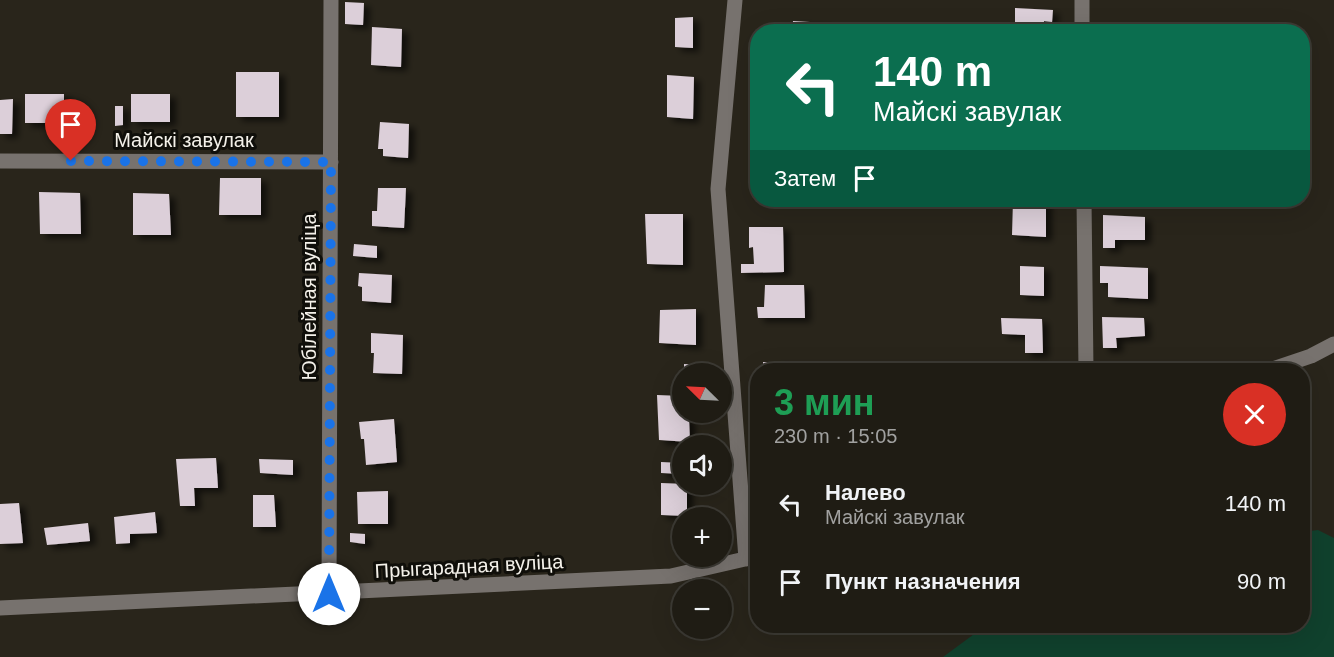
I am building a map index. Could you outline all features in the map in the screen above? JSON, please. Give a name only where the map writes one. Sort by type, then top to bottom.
[{"type":"street","name":"Юбілейная вуліца","points":[[329,594],[331,0]]},
{"type":"street","points":[[735,0],[718,189],[750,535]]},
{"type":"street","points":[[1082,0],[1082,24]]},
{"type":"street","name":"Майскі завулак","points":[[0,161],[331,162]]},
{"type":"street","points":[[1084,207],[1086,363]]},
{"type":"street","points":[[1290,363],[1334,344]]},
{"type":"street","name":"Прыгарадная вуліца","points":[[0,608],[671,576],[750,557]]},
{"type":"green space","points":[[1318,530],[1334,538],[1334,657],[943,657],[976,633],[1310,633],[1310,531]]},
{"type":"building","points":[[345,2],[364,3],[363,25],[345,24]]},
{"type":"building","points":[[1015,8],[1053,10],[1052,22],[1015,24]]},
{"type":"building","points":[[693,17],[693,48],[675,47],[675,18]]},
{"type":"building","points":[[793,21],[826,23],[826,24],[793,24]]},
{"type":"building","points":[[372,27],[402,29],[401,67],[371,65]]},
{"type":"building","points":[[236,72],[279,72],[279,117],[236,117]]},
{"type":"building","points":[[667,75],[694,77],[693,119],[667,117]]},
{"type":"building","points":[[25,94],[64,94],[64,123],[25,123]]},
{"type":"building","points":[[131,94],[170,94],[170,122],[131,122]]},
{"type":"building","points":[[13,99],[12,134],[0,134],[0,100]]},
{"type":"building","points":[[115,106],[123,106],[123,125],[115,126]]},
{"type":"building","points":[[380,122],[409,124],[408,158],[383,156],[383,149],[378,149]]},
{"type":"building","points":[[220,178],[261,178],[261,215],[219,215]]},
{"type":"building","points":[[378,188],[406,188],[404,228],[372,226],[372,211],[377,211]]},
{"type":"building","points":[[39,192],[80,193],[81,234],[40,234]]},
{"type":"building","points":[[133,193],[169,194],[171,235],[133,235]]},
{"type":"building","points":[[1013,207],[1046,207],[1046,237],[1012,235]]},
{"type":"building","points":[[645,214],[683,214],[683,265],[647,264]]},
{"type":"building","points":[[1103,215],[1145,217],[1145,240],[1115,240],[1115,248],[1103,248]]},
{"type":"building","points":[[749,227],[783,227],[784,272],[741,273],[741,264],[754,264],[753,247],[749,248]]},
{"type":"building","points":[[354,244],[377,246],[377,258],[353,256]]},
{"type":"building","points":[[1020,266],[1044,267],[1044,296],[1020,295]]},
{"type":"building","points":[[1100,266],[1148,268],[1148,299],[1108,297],[1108,283],[1100,283]]},
{"type":"building","points":[[359,273],[392,275],[391,303],[362,301],[362,287],[358,286]]},
{"type":"building","points":[[765,285],[804,285],[805,318],[758,318],[757,307],[764,307]]},
{"type":"building","points":[[696,309],[696,345],[659,343],[660,310]]},
{"type":"building","points":[[1102,317],[1144,318],[1145,336],[1116,338],[1117,348],[1103,348]]},
{"type":"building","points":[[1001,318],[1042,319],[1043,353],[1025,353],[1025,335],[1002,334]]},
{"type":"building","points":[[371,333],[403,335],[402,374],[373,373],[374,353],[371,353]]},
{"type":"building","points":[[657,395],[672,396],[672,423],[689,423],[690,435],[672,435],[672,441],[659,440]]},
{"type":"building","points":[[394,419],[397,462],[366,465],[364,439],[361,439],[359,422]]},
{"type":"building","points":[[216,458],[218,488],[194,488],[195,506],[180,506],[176,459]]},
{"type":"building","points":[[259,459],[293,460],[293,475],[260,473]]},
{"type":"building","points":[[661,462],[672,463],[672,474],[661,473]]},
{"type":"building","points":[[661,483],[672,483],[672,495],[687,495],[687,507],[672,507],[672,515],[661,515]]},
{"type":"building","points":[[388,491],[388,524],[358,524],[357,492]]},
{"type":"building","points":[[253,495],[274,495],[276,527],[253,527]]},
{"type":"building","points":[[19,503],[23,543],[0,544],[0,504]]},
{"type":"building","points":[[155,512],[157,533],[130,534],[130,543],[116,544],[114,517]]},
{"type":"building","points":[[88,523],[90,541],[47,545],[44,528]]},
{"type":"building","points":[[350,533],[365,534],[365,544],[350,542]]},
{"type":"route","points":[[71,161],[331,162],[329,594]]}]
